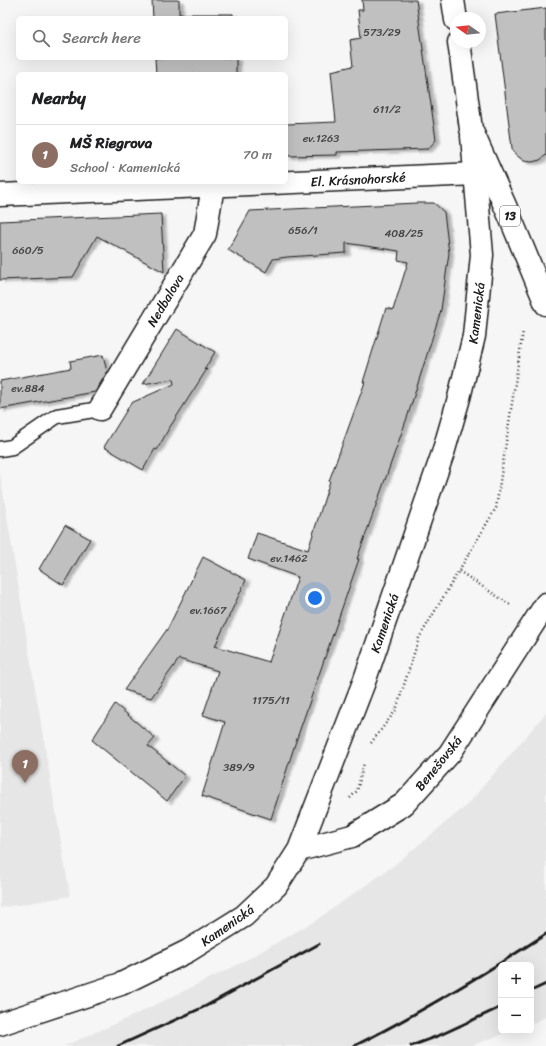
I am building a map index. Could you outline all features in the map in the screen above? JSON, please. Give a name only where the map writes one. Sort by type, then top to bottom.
[{"type":"street","points":[[453,0],[455,12]]},
{"type":"street","name":"Kamenická","points":[[0,1024],[121,984],[188,951],[244,916],[276,886],[299,850],[364,682],[443,454],[459,398],[474,336],[482,255],[476,174],[460,48]]},
{"type":"street","name":"13","points":[[471,129],[546,304]]},
{"type":"street","name":"El. Krásnohorské","points":[[288,183],[476,174]]},
{"type":"street","name":"El. Krásnohorské","points":[[0,195],[256,184]]},
{"type":"street","name":"Nedbalova","points":[[100,409],[205,234],[212,186]]},
{"type":"street","name":"Benešovská","points":[[299,850],[352,836],[404,804],[450,753],[540,612]]},
{"type":"lane","points":[[0,449],[12,447],[57,416],[100,409]]},
{"type":"path","points":[[367,749],[396,710],[419,638],[496,508],[523,331]]},
{"type":"path","points":[[459,571],[540,612]]},
{"type":"path","points":[[346,802],[357,791],[366,756]]},
{"type":"shaded area","points":[[0,473],[70,896],[0,908]]},
{"type":"shaded area","points":[[546,713],[546,1017],[534,1023],[534,962],[498,962],[498,1034],[503,1034],[471,1046],[64,1046],[126,1019],[235,966],[315,921],[393,866],[466,806]]},
{"type":"building","points":[[152,0],[179,0],[179,14],[233,14],[233,16],[153,16]]},
{"type":"building","points":[[362,0],[416,0],[436,140],[428,149],[337,152],[337,155],[288,156],[288,124],[336,122],[331,71],[353,66],[350,40],[361,38],[358,10],[363,10]]},
{"type":"building","points":[[546,8],[546,155],[540,160],[532,162],[524,161],[514,153],[512,148],[495,14]]},
{"type":"building","points":[[155,60],[236,60],[236,72],[156,72]]},
{"type":"building","points":[[434,203],[444,212],[449,253],[441,310],[408,415],[357,559],[359,559],[295,744],[271,819],[202,796],[225,722],[203,715],[218,671],[179,659],[151,698],[124,690],[168,628],[203,557],[246,580],[215,646],[269,662],[298,577],[248,559],[257,533],[308,550],[329,481],[365,382],[363,382],[386,308],[393,310],[408,262],[398,260],[399,251],[346,243],[346,253],[273,259],[266,272],[228,250],[250,211]]},
{"type":"building","points":[[161,214],[164,272],[97,236],[73,277],[0,280],[0,221]]},
{"type":"building","points":[[177,329],[215,352],[204,370],[207,369],[143,470],[104,447],[131,403],[174,384],[173,379],[143,384]]},
{"type":"building","points":[[103,355],[107,372],[95,392],[0,409],[0,381],[71,368],[70,361]]},
{"type":"building","points":[[65,525],[90,539],[63,585],[39,569]]},
{"type":"building","points":[[115,704],[155,738],[148,746],[185,776],[167,801],[92,740]]},
{"type":"railway","points":[[354,1046],[452,993],[546,934]]},
{"type":"railway","points":[[118,1046],[206,1006],[319,944]]},
{"type":"railway","points":[[534,990],[546,984]]},
{"type":"railway","points":[[411,1046],[438,1036],[498,1008]]},
{"type":"place","name":"MŠ Riegrova","points":[[25,783]]}]
